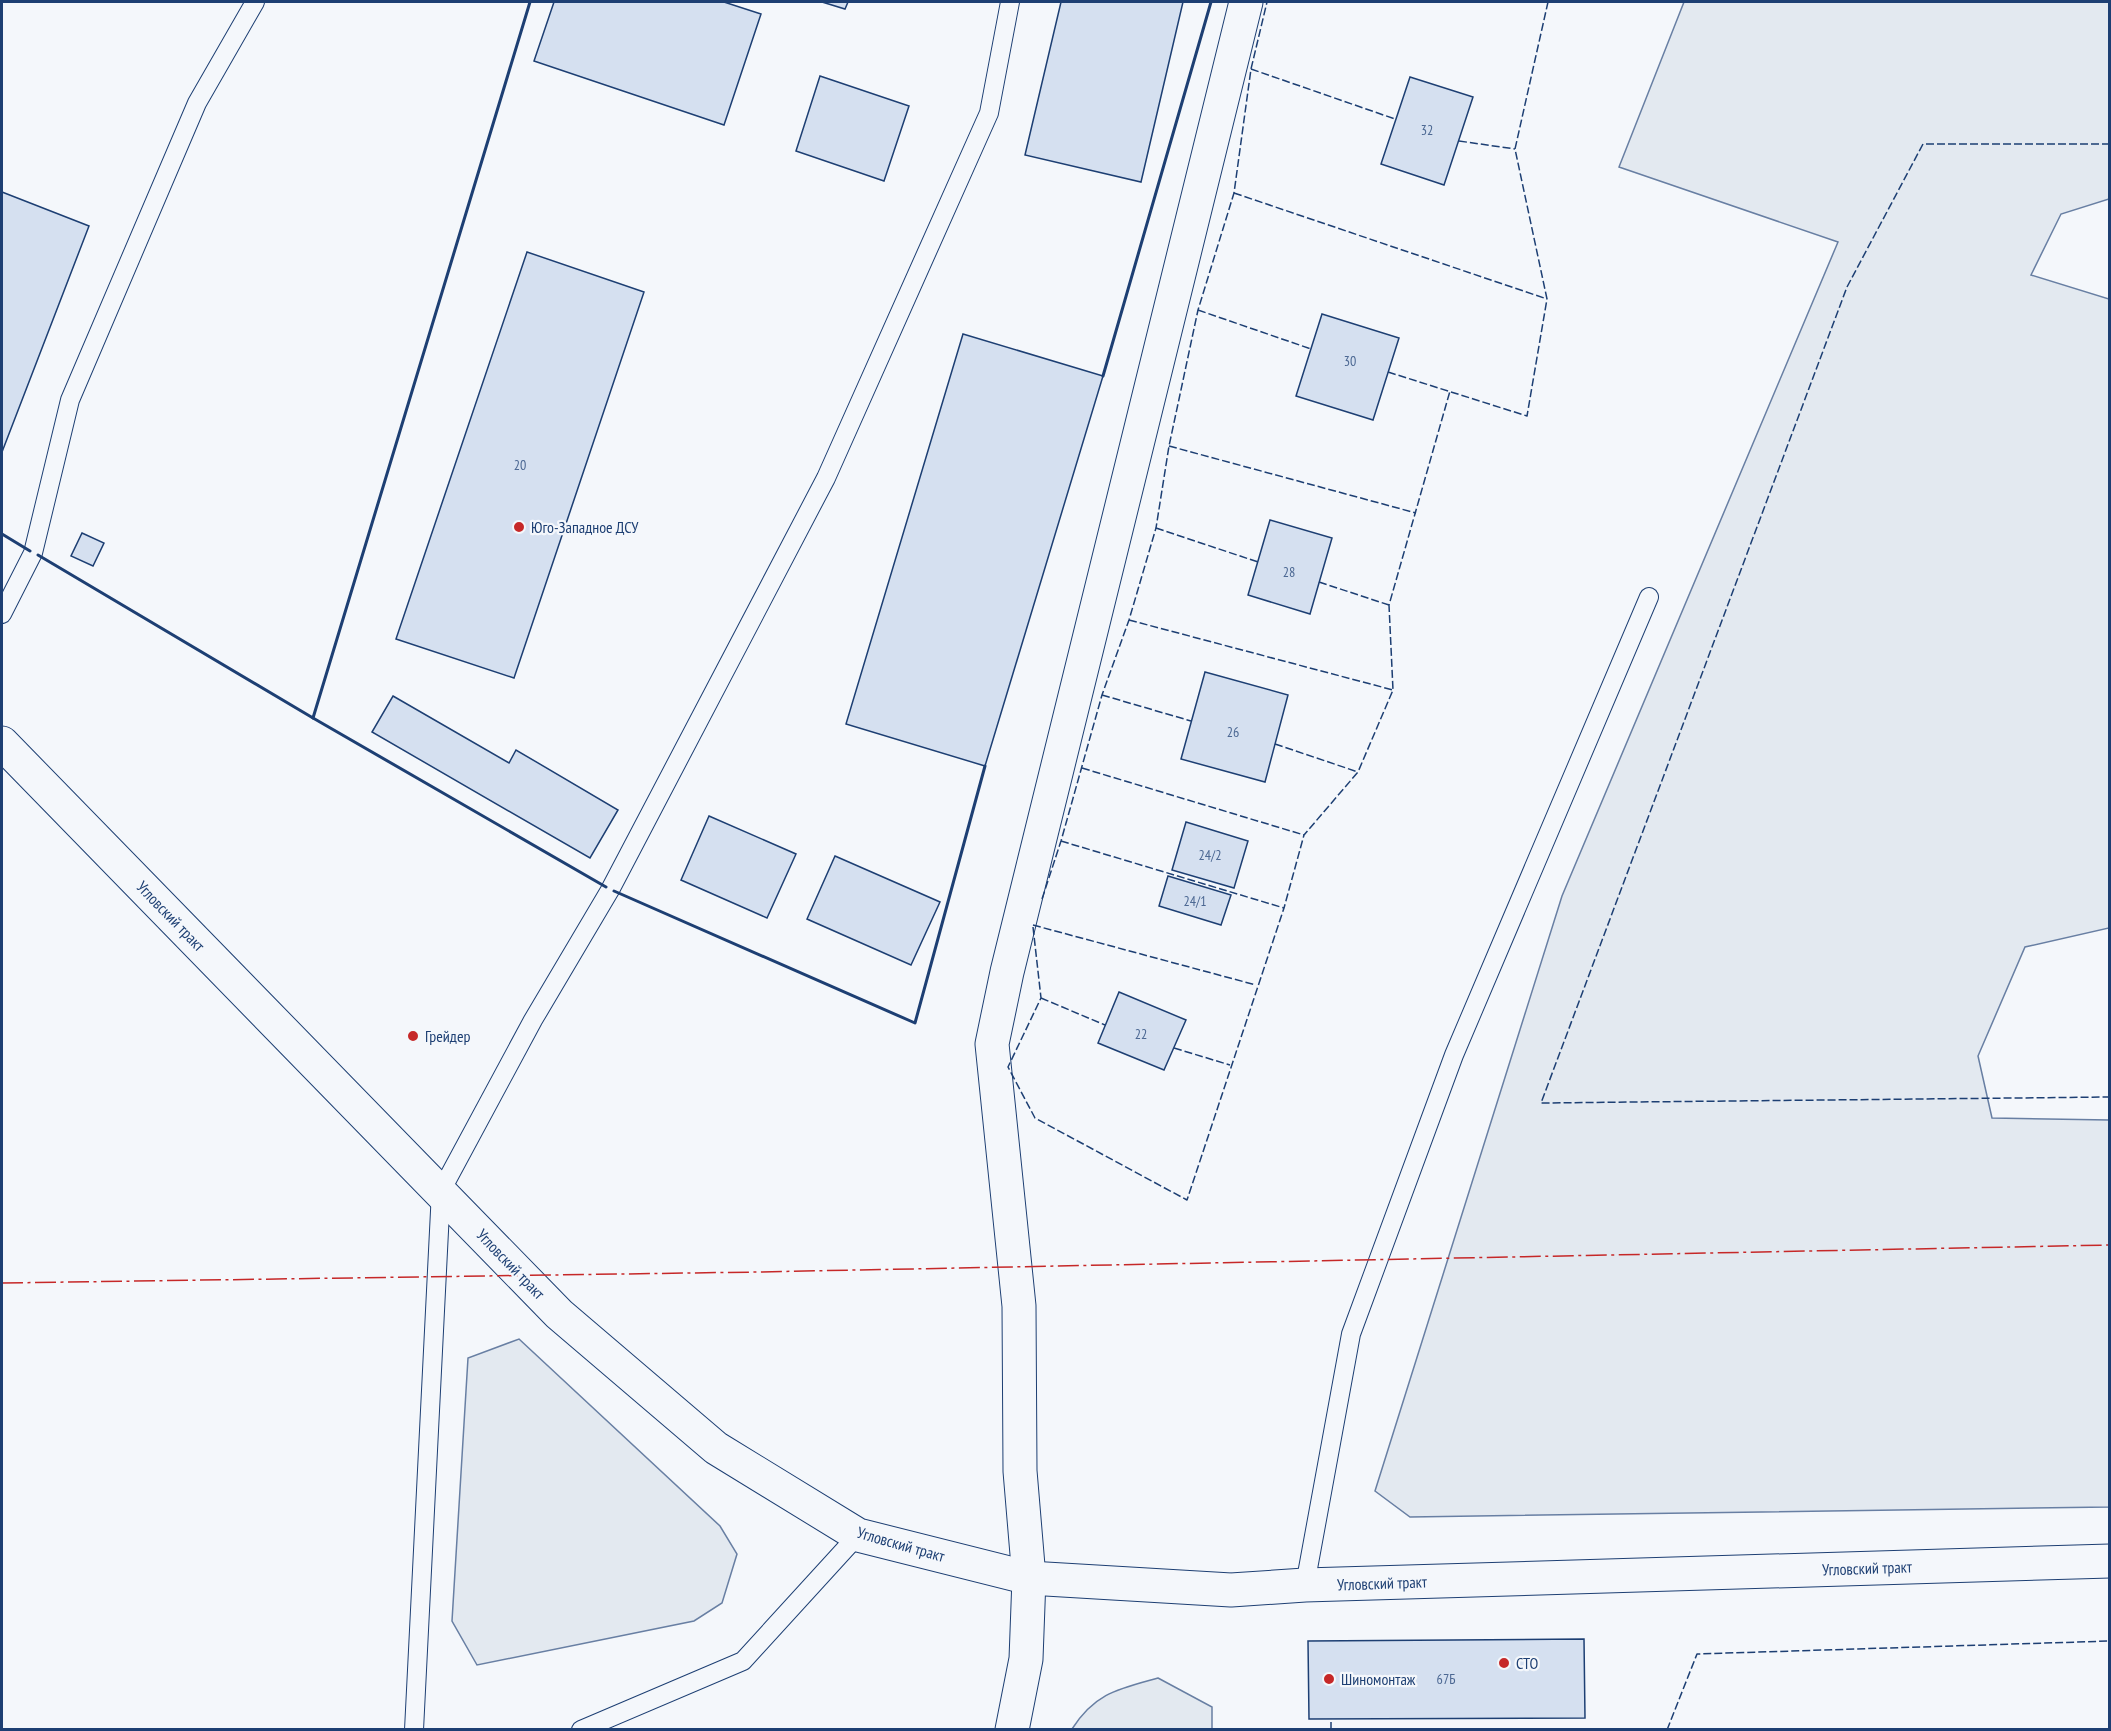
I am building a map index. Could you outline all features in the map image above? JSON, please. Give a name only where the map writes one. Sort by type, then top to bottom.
[{"type":"main road","points":[[1012,1730],[1026,1659],[1029,1578],[1020,1471],[1019,1306],[992,1044],[1007,972],[1246,2]]},
{"type":"main road","name":"Угловский тракт","points":[[2,743],[559,1314],[716,1448],[858,1535],[1029,1578],[1231,1590],[1305,1585],[2109,1561]]},
{"type":"lane","points":[[2,614],[33,553],[70,400],[197,103],[255,2]]},
{"type":"lane","points":[[414,1730],[441,1191],[533,1020],[610,890],[826,478],[989,113],[1010,2]]},
{"type":"lane","points":[[1305,1585],[1351,1334],[1454,1055],[1649,597]]},
{"type":"lane","points":[[581,1730],[743,1661],[858,1535]]},
{"type":"shaded area","points":[[1684,2],[2109,2],[2109,199],[2061,214],[2031,275],[2109,299],[2109,928],[2025,947],[1978,1056],[1992,1118],[2109,1120],[2109,1507],[1410,1517],[1375,1491],[1562,896],[1838,242],[1619,167]]},
{"type":"shaded area","points":[[519,1339],[720,1526],[737,1554],[722,1603],[694,1621],[477,1665],[452,1621],[468,1358]]},
{"type":"shaded area","points":[[1158,1678],[1212,1707],[1212,1729],[1072,1729],[1090,1707],[1109,1694]]},
{"type":"building","points":[[554,2],[724,2],[761,14],[724,125],[534,61]]},
{"type":"building","points":[[822,2],[848,2],[845,9]]},
{"type":"building","points":[[1061,2],[1183,2],[1141,182],[1025,155]]},
{"type":"building","points":[[820,76],[909,106],[884,181],[796,151]]},
{"type":"building","points":[[1410,77],[1473,97],[1444,185],[1381,164]]},
{"type":"building","points":[[2,192],[89,226],[2,452]]},
{"type":"building","points":[[527,252],[644,292],[514,678],[396,639]]},
{"type":"building","points":[[1322,314],[1399,338],[1373,420],[1296,396]]},
{"type":"building","points":[[963,334],[1103,376],[985,766],[846,724]]},
{"type":"building","points":[[1270,520],[1332,538],[1310,614],[1248,595]]},
{"type":"building","points":[[82,533],[104,543],[93,566],[71,556]]},
{"type":"building","points":[[1205,672],[1288,695],[1265,782],[1181,759]]},
{"type":"building","points":[[393,696],[509,763],[516,750],[618,810],[590,858],[372,732]]},
{"type":"building","points":[[709,816],[796,854],[767,918],[681,880]]},
{"type":"building","points":[[1186,822],[1248,841],[1234,888],[1172,870]]},
{"type":"building","points":[[835,856],[940,902],[911,965],[807,919]]},
{"type":"building","points":[[1168,876],[1231,895],[1221,925],[1159,906]]},
{"type":"building","points":[[1119,992],[1186,1020],[1164,1070],[1098,1043]]},
{"type":"building","points":[[1584,1639],[1585,1718],[1309,1719],[1308,1641]]},
{"type":"fence","points":[[1042,899],[1061,841],[1102,695],[1129,620],[1156,528],[1169,446],[1198,310],[1234,193],[1251,69],[1267,2]]},
{"type":"fence","points":[[1388,372],[1527,416],[1547,299],[1515,149],[1548,2]]},
{"type":"fence","points":[[1251,69],[1395,119]]},
{"type":"fence","points":[[1459,141],[1515,149]]},
{"type":"fence","points":[[2110,144],[1923,144],[1847,287],[1541,1103],[2110,1097]]},
{"type":"fence","points":[[1234,193],[1547,299]]},
{"type":"fence","points":[[1198,310],[1311,349]]},
{"type":"fence","points":[[1033,927],[1041,998],[1008,1067],[1035,1118],[1187,1200],[1284,908],[1304,835],[1358,772],[1393,690],[1389,605],[1450,391]]},
{"type":"fence","points":[[1169,446],[1416,513]]},
{"type":"fence","points":[[1156,528],[1258,562]]},
{"type":"fence","points":[[1319,582],[1389,605]]},
{"type":"fence","points":[[1129,620],[1393,690]]},
{"type":"fence","points":[[1102,695],[1191,721]]},
{"type":"fence","points":[[1275,744],[1358,772]]},
{"type":"fence","points":[[1082,768],[1304,835]]},
{"type":"fence","points":[[1061,841],[1284,908]]},
{"type":"fence","points":[[1033,925],[1256,985]]},
{"type":"fence","points":[[1041,998],[1105,1025]]},
{"type":"fence","points":[[1174,1048],[1230,1065]]},
{"type":"fence","points":[[1667,1730],[1697,1654],[2110,1641]]},
{"type":"fence","points":[[1331,1719],[1331,1730]]},
{"type":"wall","points":[[38,555],[313,718],[530,2]]},
{"type":"wall","points":[[1103,376],[1211,2]]},
{"type":"wall","points":[[2,534],[30,551]]},
{"type":"wall","points":[[313,718],[606,887]]},
{"type":"wall","points":[[614,891],[915,1023],[985,766]]},
{"type":"power","points":[[2,1283],[758,1272],[2110,1245]]},
{"type":"place","name":"Юго-Западное ДСУ","points":[[519,527]]},
{"type":"place","name":"Грейдер","points":[[413,1036]]},
{"type":"place","name":"СТО","points":[[1504,1663]]},
{"type":"place","name":"Шиномонтаж","points":[[1329,1679]]}]
